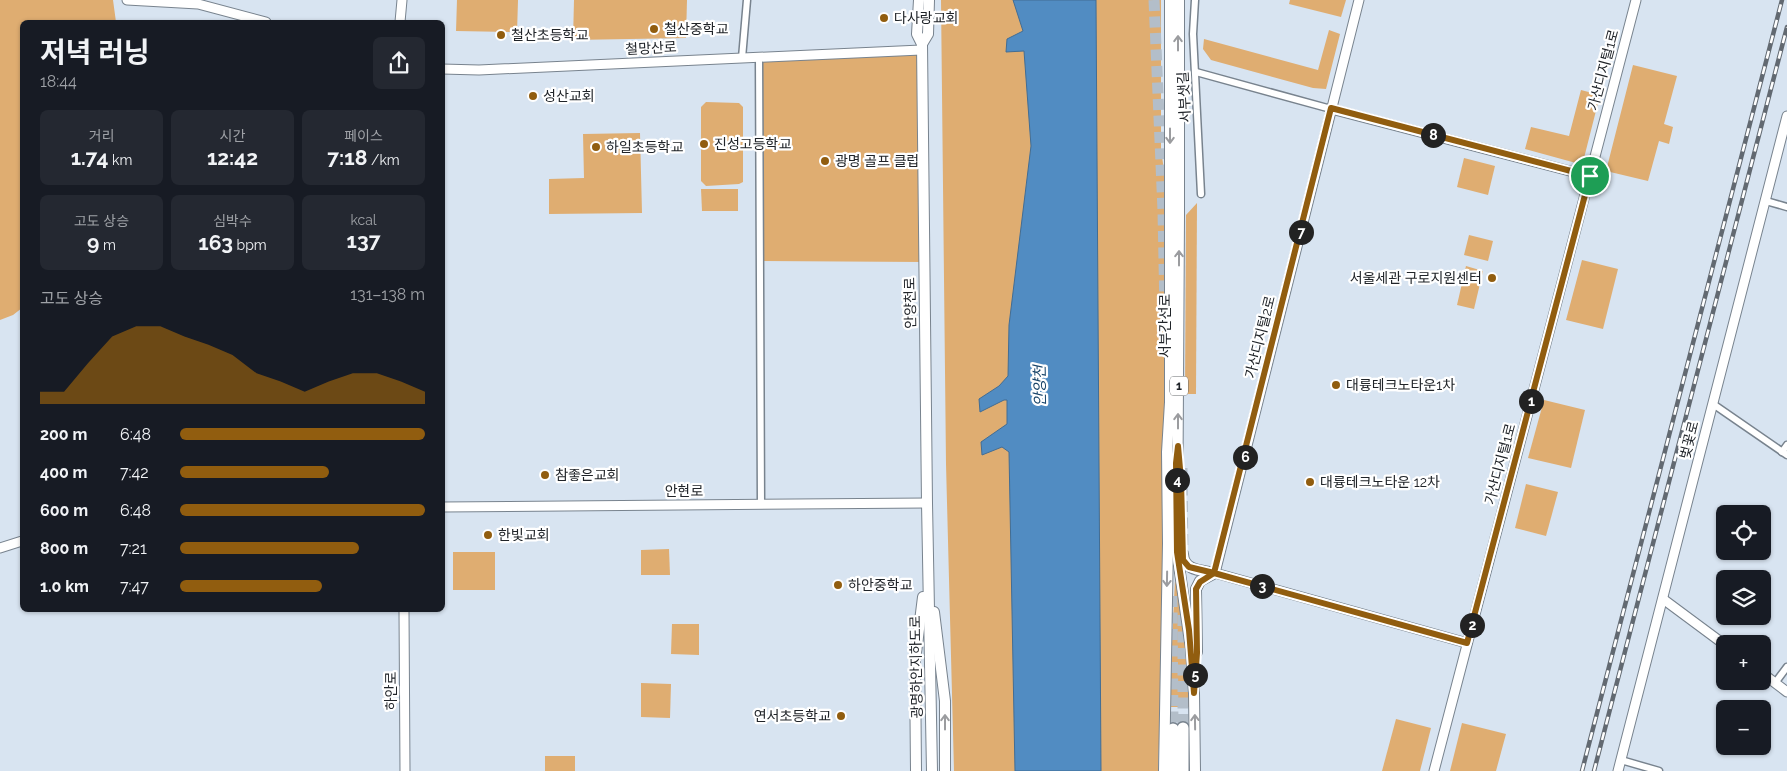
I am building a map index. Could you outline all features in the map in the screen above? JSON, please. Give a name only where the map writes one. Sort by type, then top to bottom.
[{"type":"highway","points":[[1173,771],[1178,729],[1183,771]]},
{"type":"main road","points":[[919,0],[918,34],[922,47]]},
{"type":"main road","points":[[922,47],[928,34],[929,0]]},
{"type":"main road","name":"서부간선로","points":[[1163,771],[1168,543],[1167,452],[1170,402],[1170,0]]},
{"type":"main road","name":"서부간선로","points":[[1178,0],[1177,552],[1189,630],[1194,693],[1194,771]]},
{"type":"main road","name":"안양천로","points":[[922,47],[928,562]]},
{"type":"main road","points":[[1178,446],[1181,480],[1183,560],[1189,567],[1214,573]]},
{"type":"main road","points":[[916,771],[916,661],[928,562]]},
{"type":"main road","points":[[928,562],[944,701],[945,771]]},
{"type":"main road","name":"광명하안지하도로","points":[[928,562],[932,771]]},
{"type":"main road","points":[[1194,693],[1197,653],[1196,589],[1200,582],[1214,573]]},
{"type":"street","points":[[127,0],[198,4],[258,20]]},
{"type":"street","points":[[400,20],[402,0]]},
{"type":"street","points":[[742,58],[747,0]]},
{"type":"street","name":"서부샛길","points":[[1195,0],[1193,34],[1201,194]]},
{"type":"street","name":"가산디지털2로","points":[[1214,573],[1359,0]]},
{"type":"street","name":"가산디지털1로","points":[[1434,771],[1636,0]]},
{"type":"street","name":"철망산로","points":[[445,69],[479,70],[742,58],[922,47]]},
{"type":"street","points":[[759,57],[761,504]]},
{"type":"street","points":[[1196,72],[1590,176]]},
{"type":"street","name":"벚꽃로","points":[[1618,771],[1787,116]]},
{"type":"street","points":[[1766,201],[1787,207]]},
{"type":"street","points":[[1713,404],[1784,454],[1787,445]]},
{"type":"street","name":"안현로","points":[[445,507],[926,503]]},
{"type":"street","points":[[0,548],[20,542]]},
{"type":"street","points":[[1214,573],[1467,643]]},
{"type":"street","points":[[1663,599],[1716,639]]},
{"type":"street","name":"하안로","points":[[404,612],[405,771]]},
{"type":"street","points":[[1775,683],[1787,667]]},
{"type":"street","points":[[1771,680],[1787,692]]},
{"type":"street","points":[[1621,760],[1659,771]]},
{"type":"shaded area","points":[[0,0],[113,0],[116,20],[20,20],[20,310],[13,315],[0,320]]},
{"type":"shaded area","points":[[457,0],[518,0],[517,32],[456,31]]},
{"type":"shaded area","points":[[574,0],[687,0],[686,38],[573,40]]},
{"type":"shaded area","points":[[941,0],[1161,0],[1165,418],[1162,463],[1164,481],[1163,631],[1158,771],[954,771],[946,464]]},
{"type":"shaded area","points":[[1290,0],[1346,0],[1341,17],[1289,4]]},
{"type":"shaded area","points":[[1329,30],[1340,34],[1326,89],[1313,88],[1211,60],[1203,49],[1204,39],[1318,70]]},
{"type":"shaded area","name":"광명 골프 클럽","points":[[921,50],[923,262],[760,261],[759,57]]},
{"type":"shaded area","points":[[1633,65],[1677,76],[1664,124],[1673,127],[1669,144],[1659,141],[1648,181],[1606,171]]},
{"type":"shaded area","points":[[1581,90],[1600,95],[1584,158],[1576,163],[1525,149],[1531,127],[1569,136]]},
{"type":"shaded area","points":[[706,102],[739,103],[743,107],[743,182],[739,184],[706,186],[701,181],[701,107]]},
{"type":"shaded area","points":[[640,133],[642,213],[549,214],[549,179],[584,178],[583,134]]},
{"type":"shaded area","points":[[1464,158],[1495,166],[1488,195],[1457,187]]},
{"type":"shaded area","points":[[701,189],[738,189],[738,211],[702,211]]},
{"type":"shaded area","points":[[1197,203],[1196,394],[1185,394],[1186,215]]},
{"type":"shaded area","points":[[1469,235],[1493,241],[1488,261],[1464,255]]},
{"type":"shaded area","points":[[1582,260],[1618,269],[1603,329],[1566,320]]},
{"type":"shaded area","points":[[1466,266],[1483,271],[1474,309],[1457,305]]},
{"type":"shaded area","points":[[1544,400],[1585,410],[1571,468],[1528,458]]},
{"type":"shaded area","points":[[1526,484],[1558,492],[1546,536],[1515,528]]},
{"type":"shaded area","points":[[669,549],[670,575],[641,575],[641,550]]},
{"type":"shaded area","points":[[453,552],[495,552],[495,590],[453,590]]},
{"type":"shaded area","points":[[1175,579],[1185,630],[1190,707],[1169,707]]},
{"type":"shaded area","points":[[672,624],[699,624],[699,655],[671,654]]},
{"type":"shaded area","points":[[641,683],[671,684],[670,718],[641,717]]},
{"type":"shaded area","points":[[1396,719],[1431,728],[1420,771],[1382,771]]},
{"type":"shaded area","points":[[1462,723],[1506,734],[1496,771],[1450,771]]},
{"type":"shaded area","points":[[545,756],[575,756],[575,771],[545,771]]},
{"type":"water","name":"안양천","points":[[1013,0],[1096,0],[1101,771],[1015,771],[1009,452],[1002,447],[982,455],[981,442],[1007,424],[1007,400],[980,412],[979,399],[999,386],[1008,376],[1009,325],[1031,146],[1024,51],[1006,52],[1007,39],[1023,31]]},
{"type":"tunnel","points":[[1154,0],[1163,211],[1165,311]]},
{"type":"tunnel","points":[[1182,468],[1183,564]]},
{"type":"tunnel","points":[[1172,596],[1173,729]]},
{"type":"tunnel","points":[[1183,615],[1183,728]]},
{"type":"railway","points":[[1582,771],[1782,0]]},
{"type":"railway","points":[[1594,771],[1787,27]]},
{"type":"place","name":"다사랑교회","points":[[884,18]]},
{"type":"place","name":"철산중학교","points":[[654,29]]},
{"type":"place","name":"철산초등학교","points":[[501,35]]},
{"type":"place","name":"성산교회","points":[[533,96]]},
{"type":"place","name":"진성고등학교","points":[[704,144]]},
{"type":"place","name":"하일초등학교","points":[[596,147]]},
{"type":"place","name":"광명 골프 클럽","points":[[825,161]]},
{"type":"place","name":"서울세관 구로지원센터","points":[[1492,278]]},
{"type":"place","name":"대륭테크노타운1차","points":[[1336,385]]},
{"type":"place","name":"참좋은교회","points":[[545,475]]},
{"type":"place","name":"대륭테크노타운 12차","points":[[1310,482]]},
{"type":"place","name":"한빛교회","points":[[488,535]]},
{"type":"place","name":"하안중학교","points":[[838,585]]},
{"type":"place","name":"연서초등학교","points":[[841,716]]},
{"type":"route","points":[[1590,176],[1331,108],[1230,517],[1214,573],[1200,582],[1196,589],[1197,653],[1194,693],[1186,605],[1177,552],[1176,463],[1178,446],[1181,480],[1183,560],[1189,567],[1214,573],[1467,643],[1590,176]]}]
